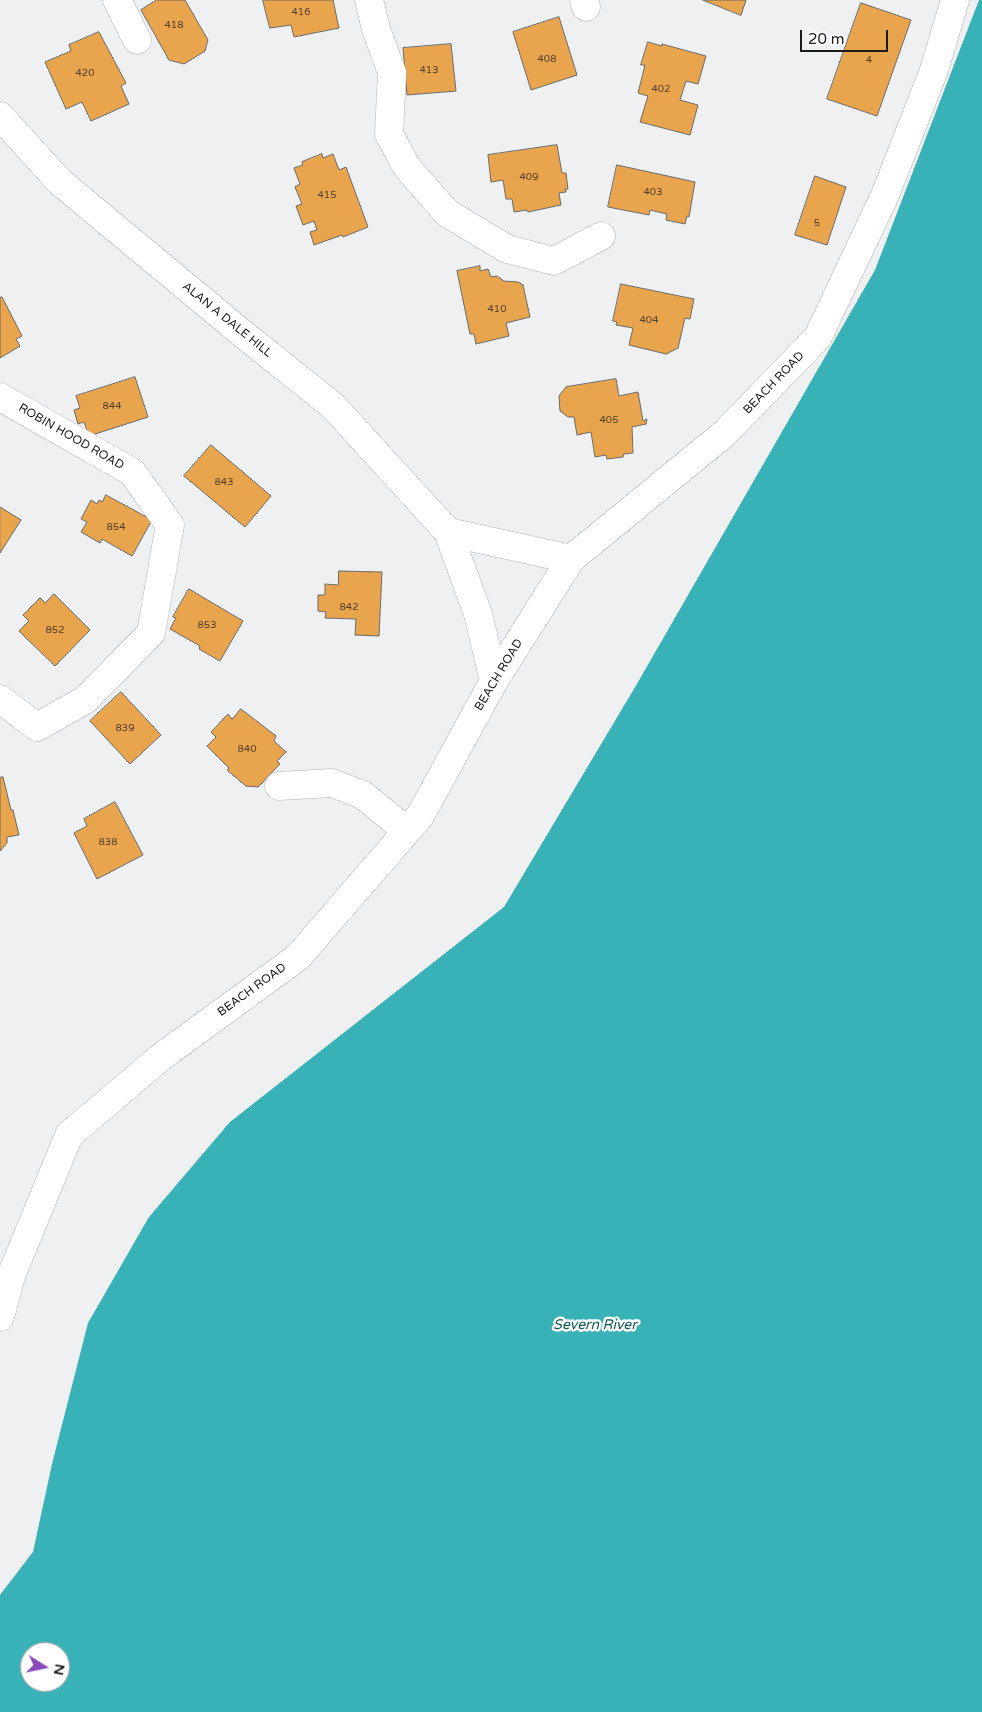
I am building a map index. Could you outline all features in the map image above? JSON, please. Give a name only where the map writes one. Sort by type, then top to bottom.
[{"type":"street","points":[[117,0],[137,40]]},
{"type":"street","points":[[369,0],[376,29],[392,73],[389,134],[406,166],[447,213],[507,250],[554,261],[601,236]]},
{"type":"street","name":"BEACH ROAD","points":[[0,1317],[11,1276],[69,1135],[161,1057],[298,957],[420,816],[494,681],[571,559],[725,433],[818,337],[885,195],[934,70],[954,0]]},
{"type":"street","name":"ALAN A DALE HILL","points":[[0,116],[60,182],[333,406],[448,532],[478,614],[494,681]]},
{"type":"street","name":"ROBIN HOOD ROAD","points":[[0,397],[132,472],[170,526],[151,633],[85,700],[36,727],[0,699]]},
{"type":"street","points":[[448,532],[571,559]]},
{"type":"street","points":[[279,786],[332,783],[364,795],[407,830]]},
{"type":"water","name":"Severn River","points":[[979,0],[982,0],[982,1712],[0,1712],[0,1595],[33,1552],[52,1464],[88,1323],[149,1217],[230,1122],[504,907],[634,689],[875,270]]},
{"type":"building","points":[[157,0],[185,0],[208,40],[205,51],[184,64],[169,60],[141,10]]},
{"type":"building","points":[[263,0],[333,0],[339,28],[294,37],[291,25],[270,28]]},
{"type":"building","points":[[703,0],[746,0],[741,15]]},
{"type":"building","points":[[861,3],[911,20],[877,116],[827,99]]},
{"type":"building","points":[[559,17],[577,75],[531,90],[513,32]]},
{"type":"building","points":[[99,32],[126,83],[121,86],[129,104],[91,121],[82,102],[66,109],[45,62],[71,51],[69,45]]},
{"type":"building","points":[[648,42],[706,56],[698,84],[686,81],[680,100],[698,105],[690,135],[640,122],[648,96],[638,93],[645,65],[641,65]]},
{"type":"building","points":[[451,44],[456,91],[407,95],[403,48]]},
{"type":"building","points":[[557,145],[562,173],[566,173],[568,189],[565,189],[566,192],[559,193],[561,205],[528,212],[527,210],[514,212],[512,199],[506,199],[503,180],[491,182],[488,155]]},
{"type":"building","points":[[322,154],[323,158],[333,154],[339,170],[346,167],[368,227],[343,237],[342,235],[314,245],[310,232],[317,230],[314,221],[303,225],[296,206],[302,204],[295,187],[300,184],[294,168],[303,165],[302,162]]},
{"type":"building","points":[[617,165],[695,182],[689,217],[687,216],[685,224],[666,220],[667,214],[650,210],[649,215],[608,207]]},
{"type":"building","points":[[815,176],[846,187],[827,245],[795,235]]},
{"type":"building","points":[[480,266],[480,271],[488,269],[491,277],[497,276],[504,281],[518,282],[523,285],[530,317],[506,323],[509,336],[476,344],[474,334],[470,334],[457,271]]},
{"type":"building","points":[[621,284],[694,299],[690,319],[685,318],[678,348],[666,354],[629,345],[633,328],[616,325],[617,322],[613,321]]},
{"type":"building","points":[[2,297],[22,336],[16,339],[20,346],[0,358],[0,298]]},
{"type":"building","points":[[135,377],[148,417],[89,436],[84,422],[78,424],[74,410],[80,408],[76,396]]},
{"type":"building","points":[[616,379],[619,396],[638,392],[643,421],[647,419],[646,424],[632,427],[633,453],[624,454],[623,457],[607,459],[606,455],[595,457],[591,432],[577,435],[574,417],[568,417],[560,411],[559,396],[566,387]]},
{"type":"building","points":[[211,445],[271,496],[245,527],[184,476]]},
{"type":"building","points":[[106,495],[152,520],[132,556],[102,539],[100,543],[81,532],[87,522],[81,519],[91,500],[97,504],[99,500],[102,502]]},
{"type":"building","points":[[0,507],[21,520],[0,553]]},
{"type":"building","points":[[339,571],[382,572],[379,636],[355,635],[356,619],[325,618],[326,612],[318,611],[318,595],[325,595],[325,584],[338,585]]},
{"type":"building","points":[[189,589],[243,621],[220,661],[199,649],[200,646],[170,629],[176,618],[173,617]]},
{"type":"building","points":[[54,594],[90,630],[55,666],[19,631],[29,621],[23,615],[40,598],[45,603]]},
{"type":"building","points":[[121,692],[161,735],[130,764],[90,721]]},
{"type":"building","points":[[241,709],[276,736],[274,741],[286,752],[277,761],[280,764],[258,787],[246,786],[227,770],[229,768],[207,746],[216,737],[211,732],[228,714],[232,719]]},
{"type":"building","points":[[3,777],[19,835],[7,837],[7,843],[0,851],[0,778]]},
{"type":"building","points":[[115,802],[143,855],[97,879],[74,833],[87,826],[84,819]]}]
